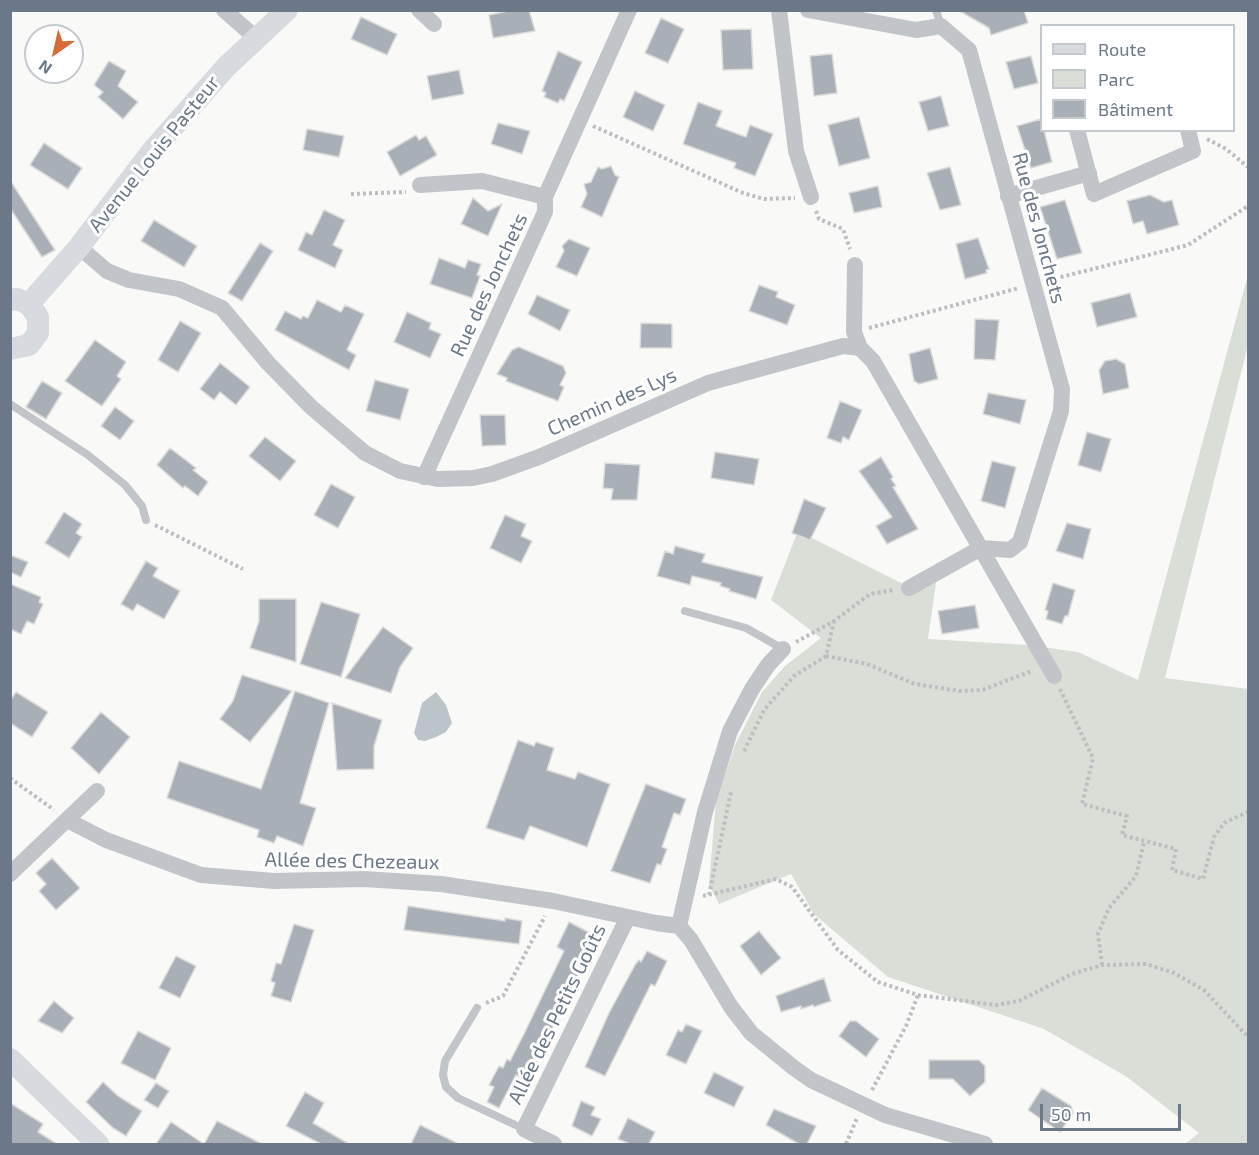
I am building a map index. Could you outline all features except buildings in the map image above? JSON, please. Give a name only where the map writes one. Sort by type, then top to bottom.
[{"type":"street","points":[[224,10],[256,38]]},
{"type":"street","name":"Avenue Louis Pasteur","points":[[20,302],[79,248],[153,150],[226,67],[287,10]]},
{"type":"street","points":[[419,10],[434,24]]},
{"type":"street","name":"Rue des Jonchets","points":[[424,477],[545,212],[546,197],[578,120],[629,10]]},
{"type":"street","points":[[778,10],[796,151],[811,196]]},
{"type":"street","name":"Rue des Jonchets","points":[[808,10],[916,30],[938,18],[969,50],[1062,389],[1061,411],[1020,542],[1010,550],[981,548]]},
{"type":"street","points":[[1078,132],[1094,194],[1193,151],[1193,133]]},
{"type":"street","points":[[1008,196],[1089,173]]},
{"type":"street","points":[[420,185],[482,181],[546,197]]},
{"type":"street","name":"Chemin des Lys","points":[[79,248],[107,271],[129,280],[179,289],[222,308],[268,363],[338,431],[365,453],[400,471],[424,477],[473,478],[492,474],[708,383],[843,346],[857,340]]},
{"type":"street","points":[[855,265],[857,340],[873,361],[1054,676]]},
{"type":"street","points":[[10,349],[29,345],[38,333],[38,317],[20,302]]},
{"type":"street","points":[[909,588],[981,548]]},
{"type":"street","points":[[783,650],[768,665],[752,689],[730,731],[705,812],[679,926],[691,940],[731,1007],[764,1046],[812,1080],[864,1106],[885,1115],[985,1144]]},
{"type":"street","points":[[10,874],[97,791]]},
{"type":"street","name":"Allée des Chezeaux","points":[[67,820],[106,840],[201,875],[274,881],[364,879],[441,884],[553,901],[679,926]]},
{"type":"street","name":"Allée des Petits Goûts","points":[[554,1144],[524,1130],[628,917]]},
{"type":"street","points":[[10,1059],[98,1144]]},
{"type":"lane","points":[[10,404],[88,455],[125,485],[142,506],[146,520]]},
{"type":"lane","points":[[685,611],[746,628],[783,650]]},
{"type":"lane","name":"Allée des Petits Goûts","points":[[477,1008],[445,1061],[443,1075],[446,1087],[458,1098],[524,1130]]},
{"type":"path","points":[[578,120],[743,193],[764,199],[811,196],[819,219],[843,230],[855,265]]},
{"type":"path","points":[[1193,133],[1226,149],[1248,167]]},
{"type":"path","points":[[351,195],[404,192],[420,185]]},
{"type":"path","points":[[857,340],[1033,285],[1188,245],[1248,206]]},
{"type":"path","points":[[146,520],[243,569]]},
{"type":"path","points":[[783,650],[834,621],[870,594],[909,588]]},
{"type":"path","points":[[826,656],[834,621]]},
{"type":"path","points":[[743,752],[764,710],[794,676],[826,656],[867,664],[915,684],[960,691],[982,690],[1035,670],[1054,676],[1093,758],[1082,804],[1127,816],[1122,836],[1176,849],[1172,870],[1203,879],[1214,837],[1224,823],[1248,812]]},
{"type":"path","points":[[10,778],[67,820]]},
{"type":"path","points":[[710,895],[734,782]]},
{"type":"path","points":[[1102,965],[1098,934],[1109,908],[1136,876],[1144,842]]},
{"type":"path","points":[[687,898],[710,895],[776,879],[792,888],[838,950],[878,982],[918,995],[996,1005],[1019,1001],[1072,974],[1102,965],[1146,964],[1174,973],[1204,990],[1229,1013],[1248,1036]]},
{"type":"path","points":[[477,1008],[503,996],[553,901]]},
{"type":"path","points":[[846,1144],[853,1124],[906,1026],[918,995]]},
{"type":"green space","points":[[1248,275],[1248,345],[1165,678],[1248,689],[1248,1144],[1185,1144],[1199,1133],[1127,1077],[1044,1029],[888,977],[814,914],[791,874],[719,904],[709,885],[716,800],[735,745],[762,692],[785,666],[821,638],[771,600],[798,531],[909,587],[937,575],[928,639],[1028,645],[1078,652],[1138,680]]},
{"type":"shaded area","points":[[436,692],[446,705],[452,723],[446,732],[436,737],[425,741],[418,740],[414,733],[422,703]]}]
